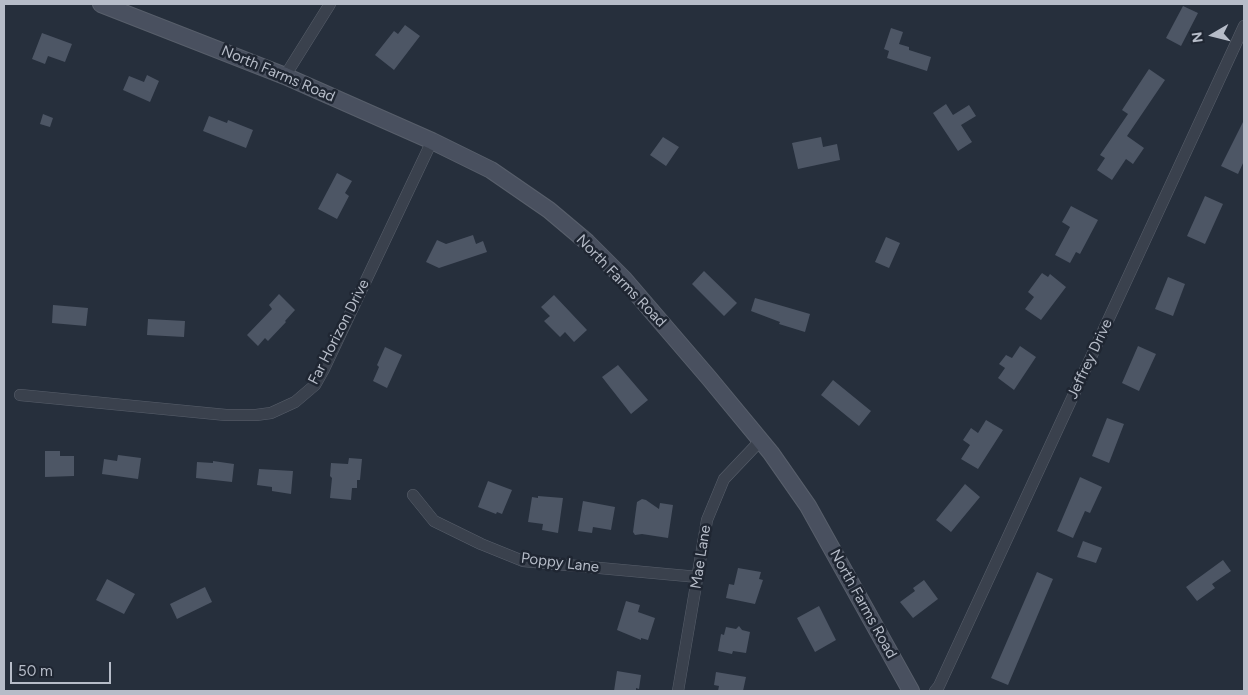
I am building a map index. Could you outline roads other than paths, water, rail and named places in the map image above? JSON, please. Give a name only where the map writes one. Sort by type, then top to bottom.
[{"type":"main road","name":"North Farms Road","points":[[102,4],[285,76],[432,141],[491,170],[548,210],[587,242],[624,279],[761,440],[808,506],[911,691]]},
{"type":"street","points":[[285,76],[330,4]]},
{"type":"street","name":"Jeffrey Drive","points":[[935,691],[939,686],[1244,26]]},
{"type":"street","name":"Far Horizon Drive","points":[[20,395],[226,415],[256,415],[271,412],[295,402],[315,385],[324,369],[432,141]]},
{"type":"street","name":"Mae Lane","points":[[678,691],[706,520],[724,479],[761,440]]},
{"type":"street","name":"Poppy Lane","points":[[413,495],[434,522],[523,561],[698,577]]}]
